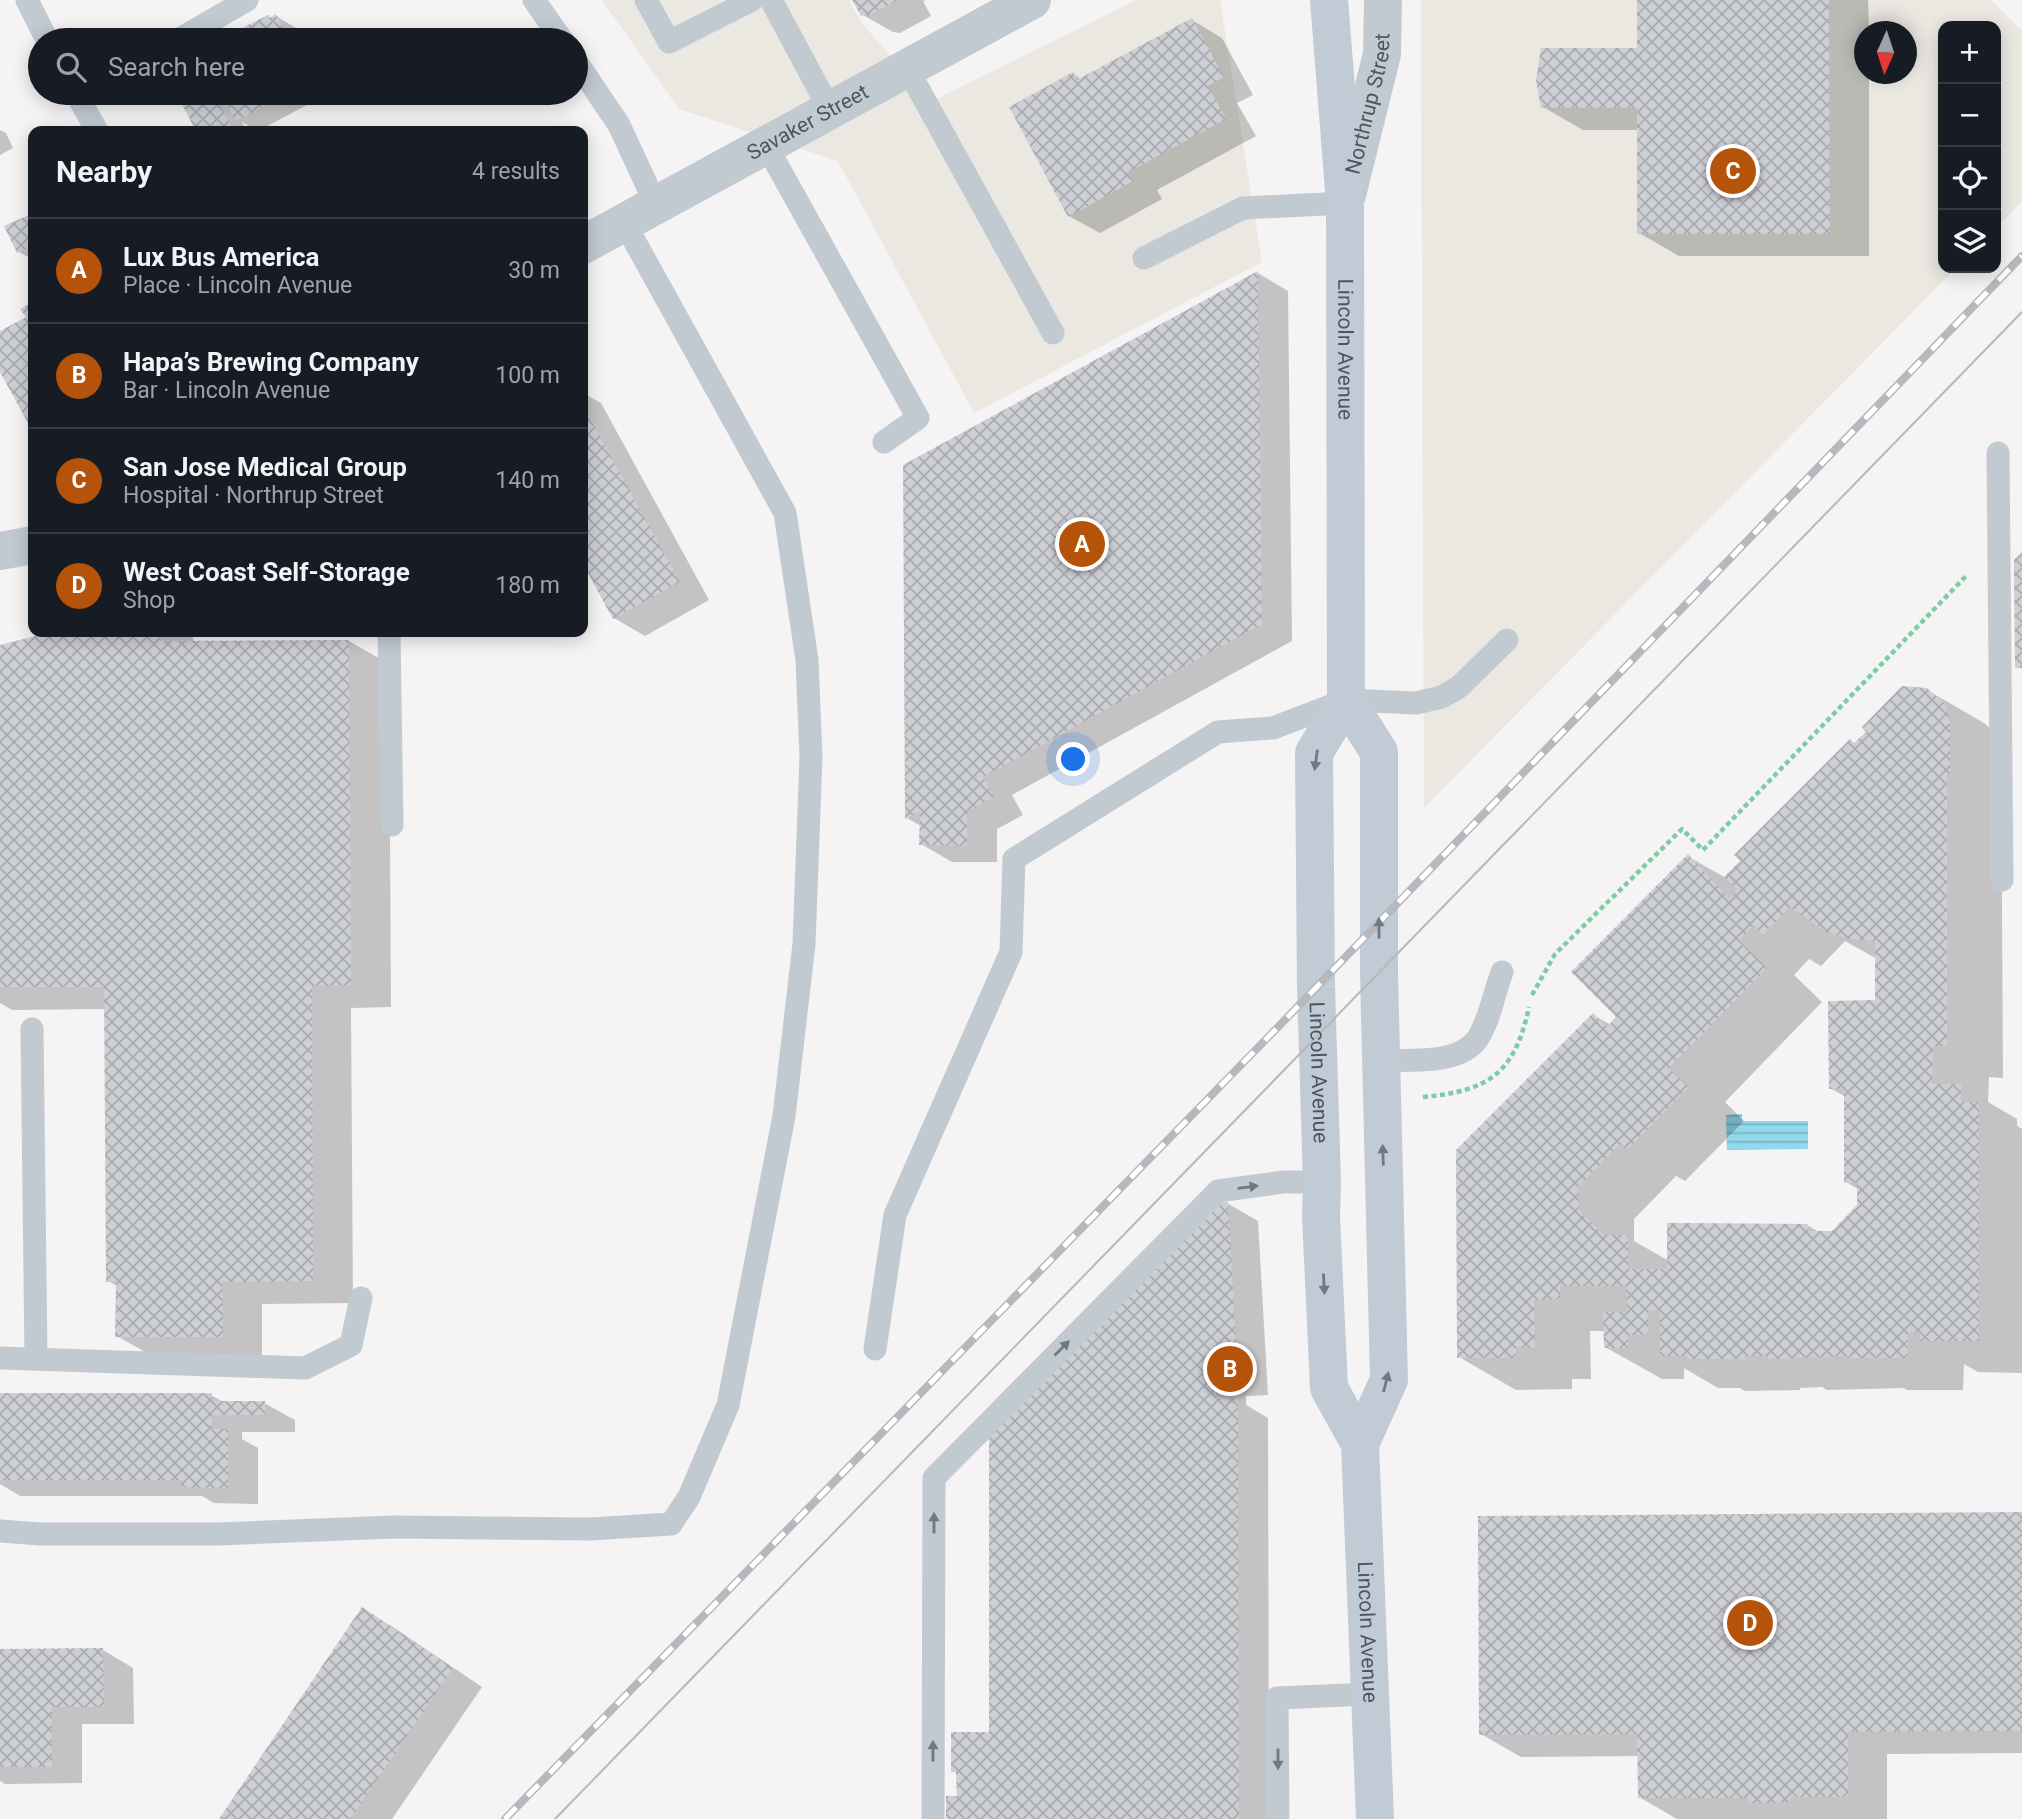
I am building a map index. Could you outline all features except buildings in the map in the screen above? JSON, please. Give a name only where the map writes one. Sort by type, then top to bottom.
[{"type":"main road","name":"Lincoln Avenue","points":[[1329,0],[1345,204],[1346,700],[1314,753],[1316,1011],[1329,1388],[1360,1444]]},
{"type":"main road","name":"Lincoln Avenue","points":[[1346,700],[1379,752],[1380,1061],[1389,1380],[1360,1444],[1375,1819]]},
{"type":"street","name":"Savaker Street","points":[[588,242],[1032,0]]},
{"type":"street","name":"Northrup Street","points":[[1345,204],[1382,54],[1383,0]]},
{"type":"street","points":[[0,551],[28,546]]},
{"type":"lane","points":[[27,0],[41,28]]},
{"type":"lane","points":[[199,28],[247,0]]},
{"type":"lane","points":[[534,0],[554,28]]},
{"type":"lane","points":[[646,0],[669,42],[752,0]]},
{"type":"lane","points":[[771,0],[830,110]]},
{"type":"lane","points":[[907,68],[1054,333]]},
{"type":"lane","points":[[0,1531],[40,1534],[218,1534],[396,1527],[592,1529],[671,1524],[689,1497],[729,1405],[784,1116],[804,944],[811,757],[807,660],[785,513],[640,214],[619,125],[588,79]]},
{"type":"lane","points":[[85,105],[95,126]]},
{"type":"lane","points":[[766,145],[918,418],[884,442]]},
{"type":"lane","points":[[1144,258],[1243,208],[1345,204]]},
{"type":"lane","points":[[1998,453],[2002,880]]},
{"type":"lane","points":[[388,637],[392,825]]},
{"type":"lane","points":[[875,1349],[895,1216],[1011,952],[1014,859],[1218,732],[1273,728],[1346,700],[1416,703],[1442,697],[1459,687],[1507,640]]},
{"type":"lane","points":[[1380,1061],[1439,1058],[1460,1054],[1477,1039],[1488,1016],[1502,972]]},
{"type":"lane","points":[[32,1029],[36,1359]]},
{"type":"lane","points":[[933,1819],[934,1478],[1219,1191],[1283,1182],[1322,1182]]},
{"type":"lane","points":[[0,1358],[305,1368],[351,1345],[361,1298]]},
{"type":"lane","points":[[1278,1819],[1278,1698],[1370,1694]]},
{"type":"path","points":[[1423,1097],[1448,1095],[1478,1087],[1504,1068],[1523,1035],[1531,996],[1555,954],[1682,829],[1703,850],[1970,572]]},
{"type":"shaded area","points":[[602,0],[849,0],[861,22],[930,102],[1136,0],[1220,0],[1262,262],[974,413],[838,161],[679,109]]},
{"type":"shaded area","points":[[1421,0],[1991,0],[2022,31],[2022,201],[2001,223],[2001,21],[1938,21],[1938,273],[1951,273],[1424,808]]},
{"type":"water","points":[[1742,1114],[1742,1121],[1808,1121],[1808,1149],[1727,1150],[1726,1115]]},
{"type":"tram line","points":[[555,1819],[2022,312]]},
{"type":"railway","points":[[505,1819],[1278,1027],[2022,256]]},
{"type":"place","name":"San Jose Medical Group","points":[[1733,171]]},
{"type":"place","name":"Lux Bus America","points":[[1082,544]]},
{"type":"place","name":"Hapa’s Brewing Company","points":[[1230,1369]]},
{"type":"place","name":"West Coast Self-Storage","points":[[1750,1623]]}]
